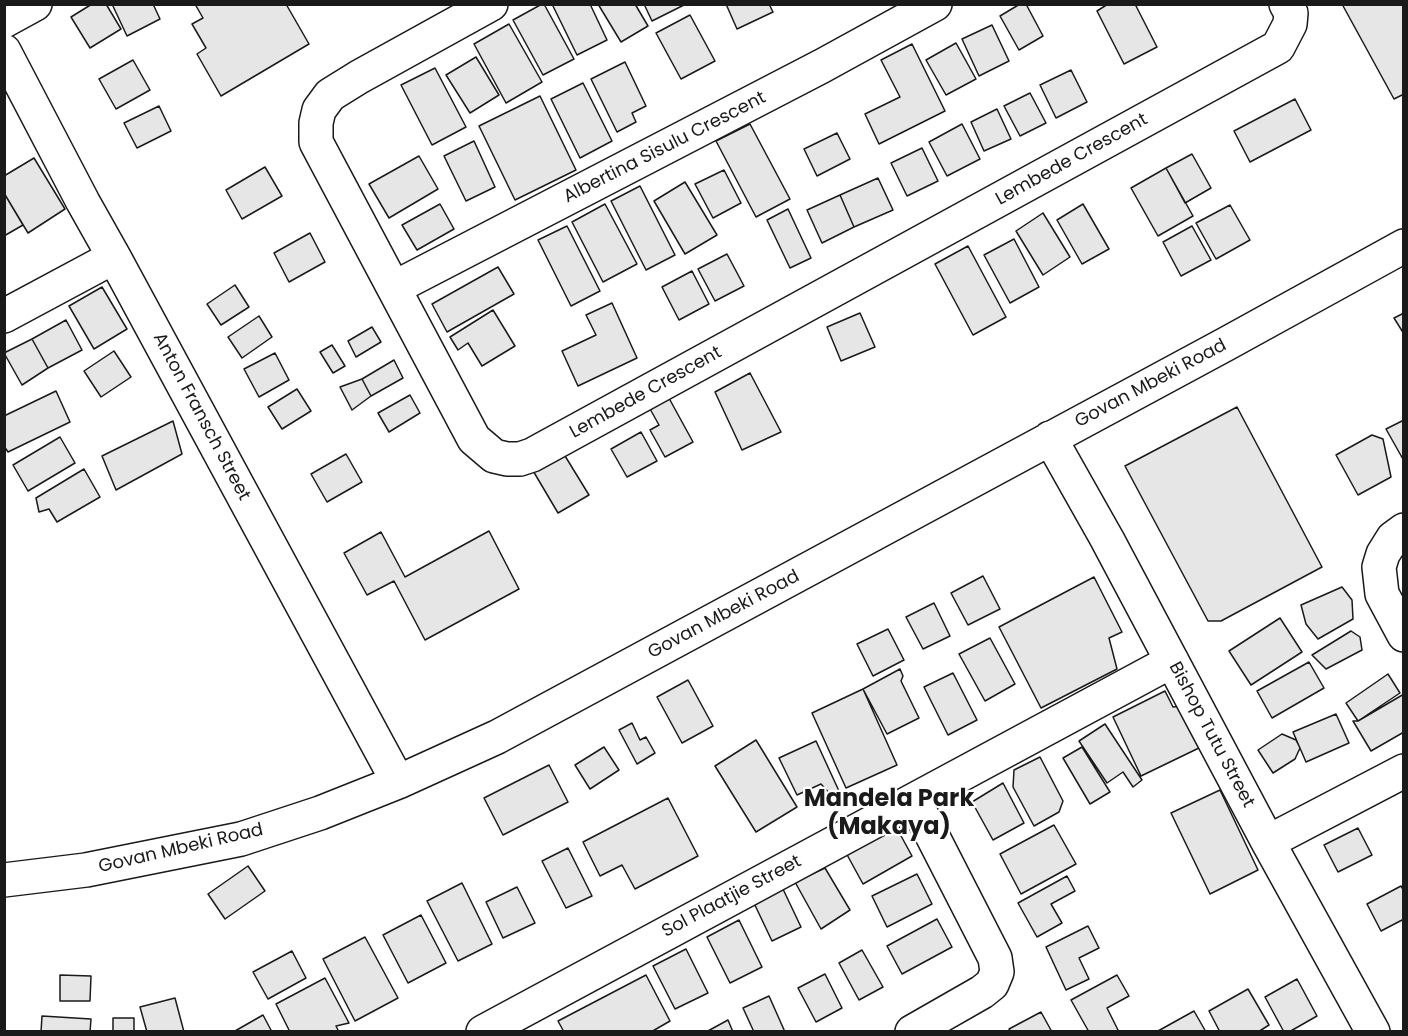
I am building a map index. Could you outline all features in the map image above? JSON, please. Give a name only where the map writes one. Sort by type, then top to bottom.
[{"type":"street","points":[[4,21],[35,4]]},
{"type":"street","name":"Lembede Crescent","points":[[491,4],[358,77],[330,95],[319,110],[316,142],[474,439],[494,456],[507,459],[520,459],[532,455],[1278,47],[1290,24],[1291,13],[1286,4]]},
{"type":"street","name":"Albertina Sisulu Crescent","points":[[394,288],[822,66],[935,4]]},
{"type":"street","name":"Anton Fransch Street","points":[[4,51],[83,202],[398,782]]},
{"type":"street","name":"Govan Mbeki Road","points":[[4,880],[86,870],[241,839],[320,813],[398,782],[507,732],[1404,246]]},
{"type":"street","points":[[4,316],[114,256]]},
{"type":"street","name":"Bishop Tutu Street","points":[[1050,438],[1107,539],[1369,1030]]},
{"type":"street","points":[[1404,530],[1393,538],[1383,554],[1379,567],[1379,580],[1382,594],[1404,635]]},
{"type":"street","name":"Sol Plaatjie Street","points":[[483,1032],[1172,661]]},
{"type":"street","points":[[1268,842],[1404,771]]},
{"type":"street","points":[[912,1032],[982,992],[992,984],[996,972],[995,958],[914,800]]},
{"type":"building","points":[[92,4],[106,4],[121,29],[90,48],[71,17]]},
{"type":"building","points":[[112,4],[153,4],[160,19],[127,36]]},
{"type":"building","points":[[195,4],[286,4],[309,44],[221,96],[197,54],[206,48],[192,24],[203,18]]},
{"type":"building","points":[[542,4],[574,59],[543,75],[513,20]]},
{"type":"building","points":[[552,4],[590,4],[607,40],[577,55]]},
{"type":"building","points":[[598,4],[635,4],[648,26],[621,42]]},
{"type":"building","points":[[644,4],[684,4],[684,5],[652,21]]},
{"type":"building","points":[[726,4],[769,4],[773,12],[737,29]]},
{"type":"building","points":[[1020,4],[1026,4],[1043,36],[1019,50],[1000,16]]},
{"type":"building","points":[[1108,4],[1135,4],[1157,47],[1124,64],[1097,11]]},
{"type":"building","points":[[1342,4],[1404,4],[1404,94],[1394,99]]},
{"type":"building","points":[[690,15],[715,61],[681,79],[656,33]]},
{"type":"building","points":[[509,24],[542,82],[506,103],[474,44]]},
{"type":"building","points":[[992,25],[1009,61],[979,76],[962,39]]},
{"type":"building","points":[[956,43],[976,79],[946,95],[926,60]]},
{"type":"building","points":[[912,44],[945,111],[879,144],[865,114],[900,97],[881,60]]},
{"type":"building","points":[[476,57],[499,95],[470,113],[446,75]]},
{"type":"building","points":[[133,60],[150,90],[116,109],[99,79]]},
{"type":"building","points":[[625,62],[646,106],[632,113],[636,122],[617,132],[591,79]]},
{"type":"building","points":[[435,68],[466,127],[432,145],[401,85]]},
{"type":"building","points":[[1071,70],[1087,102],[1056,118],[1040,85]]},
{"type":"building","points":[[583,83],[612,141],[580,158],[551,99]]},
{"type":"building","points":[[1030,93],[1046,123],[1020,136],[1004,106]]},
{"type":"building","points":[[540,96],[576,170],[515,200],[479,126]]},
{"type":"building","points":[[1295,99],[1311,130],[1250,162],[1234,131]]},
{"type":"building","points":[[159,106],[171,131],[137,148],[124,123]]},
{"type":"building","points":[[997,109],[1011,139],[984,151],[971,122]]},
{"type":"building","points":[[750,124],[790,199],[756,217],[716,141]]},
{"type":"building","points":[[962,124],[980,159],[947,176],[929,142]]},
{"type":"building","points":[[837,133],[850,159],[817,176],[804,149]]},
{"type":"building","points":[[474,141],[495,187],[466,201],[444,156]]},
{"type":"building","points":[[922,148],[938,181],[907,196],[891,163]]},
{"type":"building","points":[[1192,154],[1211,188],[1185,203],[1166,168]]},
{"type":"building","points":[[419,156],[438,189],[389,218],[369,184]]},
{"type":"building","points":[[34,158],[65,209],[28,233],[4,193],[4,176]]},
{"type":"building","points":[[265,167],[282,196],[242,219],[226,190]]},
{"type":"building","points":[[1166,168],[1193,216],[1158,236],[1131,188]]},
{"type":"building","points":[[724,170],[741,203],[713,218],[695,184]]},
{"type":"building","points":[[878,178],[893,210],[854,227],[840,195]]},
{"type":"building","points":[[685,182],[717,235],[685,254],[654,201]]},
{"type":"building","points":[[640,186],[675,255],[646,270],[611,201]]},
{"type":"building","points":[[4,193],[23,225],[4,236]]},
{"type":"building","points":[[840,195],[854,227],[822,243],[807,210]]},
{"type":"building","points":[[440,204],[454,229],[417,250],[402,225]]},
{"type":"building","points":[[605,204],[637,264],[603,282],[572,222]]},
{"type":"building","points":[[1083,204],[1109,249],[1082,264],[1057,220]]},
{"type":"building","points":[[1230,205],[1250,240],[1216,259],[1196,223]]},
{"type":"building","points":[[788,209],[811,258],[790,268],[767,220]]},
{"type":"building","points":[[1043,213],[1070,257],[1043,275],[1016,231]]},
{"type":"building","points":[[567,226],[600,291],[571,306],[538,240]]},
{"type":"building","points":[[1192,226],[1211,260],[1181,276],[1163,242]]},
{"type":"building","points":[[310,233],[325,262],[289,282],[274,253]]},
{"type":"building","points":[[1014,239],[1039,287],[1010,303],[984,255]]},
{"type":"building","points":[[968,246],[1006,317],[973,335],[935,264]]},
{"type":"building","points":[[727,254],[744,286],[715,301],[698,269]]},
{"type":"building","points":[[498,267],[514,294],[447,332],[432,304]]},
{"type":"building","points":[[692,271],[709,304],[679,320],[662,287]]},
{"type":"building","points":[[235,285],[249,307],[221,325],[207,304]]},
{"type":"building","points":[[102,287],[127,329],[94,349],[69,306]]},
{"type":"building","points":[[612,303],[637,358],[578,386],[562,351],[596,335],[586,315]]},
{"type":"building","points":[[493,310],[515,346],[482,366],[468,343],[458,350],[450,337]]},
{"type":"building","points":[[860,313],[875,347],[841,361],[827,327]]},
{"type":"building","points":[[1404,313],[1404,334],[1394,318]]},
{"type":"building","points":[[259,316],[272,337],[242,358],[228,337]]},
{"type":"building","points":[[66,320],[82,350],[48,368],[32,339]]},
{"type":"building","points":[[372,327],[381,342],[356,357],[348,341]]},
{"type":"building","points":[[32,339],[48,368],[22,385],[4,353]]},
{"type":"building","points":[[332,345],[345,366],[333,373],[320,352]]},
{"type":"building","points":[[114,351],[131,377],[101,397],[84,371]]},
{"type":"building","points":[[275,353],[289,380],[259,397],[244,369]]},
{"type":"building","points":[[394,360],[403,378],[371,396],[362,379]]},
{"type":"building","points":[[750,373],[781,432],[742,450],[715,392]]},
{"type":"building","points":[[362,379],[371,396],[352,410],[340,387]]},
{"type":"building","points":[[297,389],[311,411],[282,429],[268,407]]},
{"type":"building","points":[[664,389],[693,442],[665,457],[650,430],[659,425],[645,400]]},
{"type":"building","points":[[56,391],[70,422],[8,452],[4,446],[4,416]]},
{"type":"building","points":[[410,395],[420,413],[389,432],[378,413]]},
{"type":"building","points":[[1237,407],[1322,567],[1221,621],[1208,621],[1125,466]]},
{"type":"building","points":[[1404,420],[1404,461],[1386,429]]},
{"type":"building","points":[[173,421],[182,454],[116,490],[102,456]]},
{"type":"building","points":[[641,432],[657,461],[627,477],[611,449]]},
{"type":"building","points":[[1372,435],[1383,439],[1391,477],[1358,495],[1336,455]]},
{"type":"building","points":[[60,437],[75,463],[28,491],[13,465]]},
{"type":"building","points":[[562,451],[589,495],[558,513],[532,469]]},
{"type":"building","points":[[346,454],[362,482],[327,502],[311,474]]},
{"type":"building","points":[[84,469],[100,497],[57,522],[49,509],[39,512],[36,498]]},
{"type":"building","points":[[489,531],[519,589],[425,640],[394,581],[367,595],[344,553],[381,532],[405,577]]},
{"type":"building","points":[[983,576],[1000,609],[968,625],[951,593]]},
{"type":"building","points":[[1094,577],[1122,632],[1109,638],[1117,669],[1041,708],[999,627]]},
{"type":"building","points":[[1342,587],[1352,600],[1353,619],[1318,639],[1306,624],[1301,605]]},
{"type":"building","points":[[934,603],[950,636],[923,649],[906,617]]},
{"type":"building","points":[[1280,618],[1302,652],[1251,685],[1229,651]]},
{"type":"building","points":[[888,629],[904,660],[873,676],[857,644]]},
{"type":"building","points":[[1351,631],[1360,637],[1362,650],[1326,669],[1312,655]]},
{"type":"building","points":[[990,638],[1015,684],[985,701],[959,654]]},
{"type":"building","points":[[1309,662],[1324,688],[1272,718],[1257,691]]},
{"type":"building","points":[[900,669],[903,676],[901,681],[919,718],[887,734],[863,689]]},
{"type":"building","points":[[953,673],[977,720],[948,735],[924,687]]},
{"type":"building","points":[[1388,674],[1400,693],[1358,721],[1346,703]]},
{"type":"building","points":[[688,680],[713,726],[682,743],[657,697]]},
{"type":"building","points":[[863,689],[897,765],[846,788],[812,713]]},
{"type":"building","points":[[1165,691],[1173,707],[1181,706],[1201,747],[1141,776],[1113,717]]},
{"type":"building","points":[[1404,694],[1404,732],[1371,751],[1353,721],[1358,721]]},
{"type":"building","points":[[1336,714],[1349,743],[1306,762],[1293,732]]},
{"type":"building","points":[[632,723],[640,740],[646,737],[655,753],[637,764],[619,730]]},
{"type":"building","points":[[1105,724],[1142,780],[1133,787],[1123,772],[1107,783],[1079,741]]},
{"type":"building","points":[[1282,734],[1296,740],[1300,748],[1295,759],[1273,773],[1258,750]]},
{"type":"building","points":[[756,740],[797,807],[756,832],[715,766]]},
{"type":"building","points":[[816,741],[839,791],[831,795],[821,784],[797,795],[779,758]]},
{"type":"building","points":[[604,747],[619,770],[590,789],[575,765]]},
{"type":"building","points":[[1082,747],[1110,792],[1090,804],[1063,758]]},
{"type":"building","points":[[1040,757],[1063,801],[1059,812],[1034,826],[1013,787],[1014,770]]},
{"type":"building","points":[[549,765],[568,802],[503,835],[484,798]]},
{"type":"building","points":[[1003,783],[1024,823],[993,840],[972,802]]},
{"type":"building","points":[[1220,790],[1258,870],[1210,894],[1171,813]]},
{"type":"building","points":[[668,798],[698,856],[635,889],[622,865],[600,876],[583,842]]},
{"type":"building","points":[[894,823],[912,856],[863,884],[845,851]]},
{"type":"building","points":[[1054,825],[1076,864],[1021,894],[1000,854]]},
{"type":"building","points":[[1358,828],[1372,855],[1338,872],[1324,845]]},
{"type":"building","points":[[568,848],[592,896],[566,908],[542,861]]},
{"type":"building","points":[[248,866],[265,891],[225,919],[208,894]]},
{"type":"building","points":[[825,868],[850,910],[821,929],[795,882]]},
{"type":"building","points":[[917,874],[932,904],[887,927],[872,896]]},
{"type":"building","points":[[1067,876],[1075,891],[1051,904],[1062,923],[1037,937],[1018,903]]},
{"type":"building","points":[[462,883],[492,944],[458,961],[427,901]]},
{"type":"building","points":[[1401,886],[1404,891],[1404,919],[1381,931],[1367,904]]},
{"type":"building","points":[[517,887],[535,923],[503,938],[486,902]]},
{"type":"building","points":[[782,887],[801,927],[772,941],[753,901]]},
{"type":"building","points":[[421,915],[446,963],[408,983],[383,935]]},
{"type":"building","points":[[937,919],[952,947],[902,974],[887,946]]},
{"type":"building","points":[[739,920],[762,967],[730,983],[707,937]]},
{"type":"building","points":[[1088,926],[1099,948],[1079,958],[1089,979],[1066,990],[1046,947]]},
{"type":"building","points":[[365,937],[398,998],[355,1021],[323,959]]},
{"type":"building","points":[[686,949],[708,993],[675,1009],[653,966]]},
{"type":"building","points":[[862,950],[883,987],[859,1000],[839,963]]},
{"type":"building","points":[[292,951],[306,978],[268,999],[253,972]]},
{"type":"building","points":[[825,974],[842,1008],[816,1022],[798,988]]},
{"type":"building","points":[[60,975],[91,976],[90,1001],[60,1001]]},
{"type":"building","points":[[646,975],[670,1021],[651,1032],[564,1032],[558,1021]]},
{"type":"building","points":[[1117,975],[1129,996],[1107,1008],[1119,1032],[1089,1032],[1071,1000]]},
{"type":"building","points":[[325,978],[349,1023],[336,1026],[339,1032],[290,1032],[276,1004]]},
{"type":"building","points":[[1297,979],[1317,1016],[1289,1032],[1284,1032],[1265,997]]},
{"type":"building","points":[[1248,989],[1269,1025],[1258,1032],[1220,1032],[1209,1011]]},
{"type":"building","points":[[769,996],[785,1032],[754,1032],[743,1008]]},
{"type":"building","points":[[175,998],[184,1032],[147,1032],[140,1007]]},
{"type":"building","points":[[1194,1011],[1206,1032],[1158,1032],[1158,1031]]},
{"type":"building","points":[[1041,1012],[1052,1032],[1011,1032],[1009,1029]]},
{"type":"building","points":[[263,1015],[272,1032],[235,1032],[235,1031]]},
{"type":"building","points":[[42,1016],[91,1019],[90,1032],[41,1032]]},
{"type":"building","points":[[113,1018],[134,1018],[134,1032],[113,1032]]},
{"type":"building","points":[[728,1020],[733,1032],[706,1032]]},
{"type":"district","name":"Mandela Park (Makaya)","points":[[889,814]]}]
